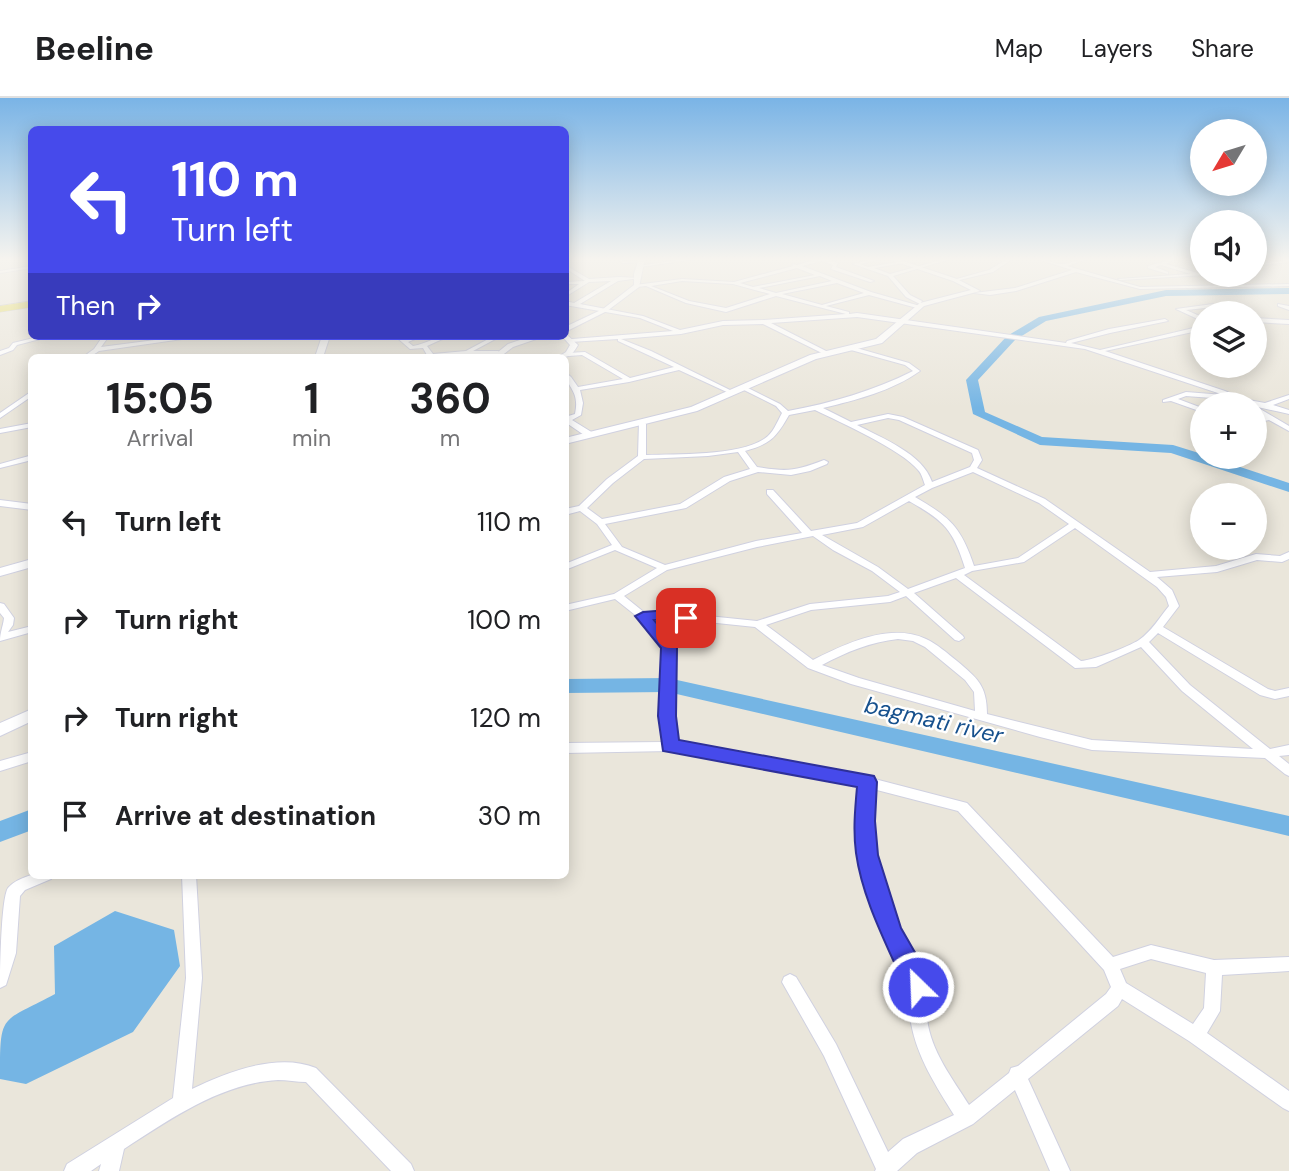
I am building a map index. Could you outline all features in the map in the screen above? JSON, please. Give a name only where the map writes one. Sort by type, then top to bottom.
[{"type":"street","points":[[593,308],[641,317],[681,332]]},
{"type":"street","points":[[569,334],[607,308]]},
{"type":"street","points":[[714,308],[738,308]]},
{"type":"street","points":[[829,308],[852,314],[978,330],[1100,351],[1217,392]]},
{"type":"street","points":[[569,440],[694,409],[826,353],[879,341],[916,308]]},
{"type":"street","points":[[1190,308],[1179,309],[1190,314]]},
{"type":"street","points":[[569,335],[613,338],[681,332],[723,323],[852,314]]},
{"type":"street","points":[[1063,344],[1109,331],[1164,321]]},
{"type":"street","points":[[1267,321],[1289,322]]},
{"type":"street","points":[[765,322],[826,353]]},
{"type":"street","points":[[1100,351],[1190,331]]},
{"type":"street","points":[[567,354],[573,345],[569,338]]},
{"type":"street","points":[[613,338],[640,347],[731,392]]},
{"type":"street","points":[[0,353],[11,349],[15,344],[32,340]]},
{"type":"street","points":[[90,354],[103,340]]},
{"type":"street","points":[[97,349],[168,340]]},
{"type":"street","points":[[402,340],[412,348],[436,340]]},
{"type":"street","points":[[466,353],[490,340]]},
{"type":"street","points":[[499,354],[527,340]]},
{"type":"street","points":[[422,346],[427,354]]},
{"type":"street","points":[[744,388],[778,405],[786,412],[817,408],[865,396],[917,371],[907,364],[853,348]]},
{"type":"street","points":[[569,355],[583,353],[629,380]]},
{"type":"street","points":[[453,354],[482,354]]},
{"type":"street","points":[[577,389],[680,368]]},
{"type":"street","points":[[569,378],[577,389],[581,406],[578,415],[569,418]]},
{"type":"street","points":[[1190,394],[1168,400],[1190,406]]},
{"type":"street","points":[[0,416],[28,397]]},
{"type":"street","points":[[1267,405],[1289,397]]},
{"type":"street","points":[[1267,406],[1289,412]]},
{"type":"street","points":[[817,408],[851,424],[920,467],[929,486]]},
{"type":"street","points":[[569,511],[582,508],[610,481],[642,457],[740,450],[766,442],[786,412]]},
{"type":"street","points":[[569,607],[617,596],[664,568],[756,544],[860,525],[929,486],[973,469],[978,460],[975,452],[901,418],[888,416],[851,424]]},
{"type":"street","points":[[1269,418],[1289,429]]},
{"type":"street","points":[[569,420],[590,435]]},
{"type":"street","points":[[642,424],[642,457]]},
{"type":"street","points":[[0,432],[28,426]]},
{"type":"street","points":[[740,450],[756,469]]},
{"type":"street","points":[[0,466],[28,459]]},
{"type":"street","points":[[600,522],[683,506],[727,479],[756,469],[779,474],[797,474],[824,462]]},
{"type":"street","points":[[957,574],[1079,665],[1091,664],[1143,642],[1174,606],[1173,599],[1149,575],[1042,501],[973,469]]},
{"type":"street","points":[[770,492],[812,534],[860,559],[908,593],[959,638]]},
{"type":"street","points":[[908,497],[942,516],[951,525],[961,540],[970,569]]},
{"type":"street","points":[[0,503],[28,506]]},
{"type":"street","points":[[582,508],[600,522],[616,547],[664,568]]},
{"type":"street","points":[[643,616],[669,615],[758,624],[810,607],[880,601],[970,569],[1021,560],[1075,524]]},
{"type":"street","points":[[569,565],[616,547]]},
{"type":"street","points":[[1149,575],[1217,569],[1256,557],[1282,559],[1289,555]]},
{"type":"street","points":[[0,572],[28,564]]},
{"type":"street","points":[[617,596],[643,616],[669,648],[667,716],[670,746]]},
{"type":"street","points":[[0,606],[9,618],[0,637]]},
{"type":"street","points":[[758,624],[812,665],[855,681],[1092,745],[1268,754],[1289,750]]},
{"type":"street","points":[[1157,628],[1264,692],[1275,695],[1289,692]]},
{"type":"street","points":[[0,637],[28,630]]},
{"type":"street","points":[[812,665],[843,649],[886,638],[910,637],[939,652],[975,683],[982,694],[981,715]]},
{"type":"street","points":[[1143,642],[1186,688],[1289,771]]},
{"type":"street","points":[[0,730],[28,716]]},
{"type":"street","points":[[569,748],[670,746],[867,782],[966,810],[1110,965],[1119,989],[1195,1035],[1289,1102]]},
{"type":"street","points":[[0,766],[28,757]]},
{"type":"street","points":[[867,782],[864,821],[867,855],[874,881],[892,933],[917,980],[918,1021],[924,1042],[967,1118]]},
{"type":"street","points":[[0,980],[8,953],[13,893],[20,886],[37,879]]},
{"type":"street","points":[[182,1102],[194,978],[189,879]]},
{"type":"street","points":[[1110,965],[1151,952],[1214,968],[1289,964]]},
{"type":"street","points":[[1195,1035],[1212,1011],[1214,968]]},
{"type":"street","points":[[790,982],[830,1050],[885,1169],[910,1146],[967,1118],[1017,1074],[1112,1000],[1119,989]]},
{"type":"street","points":[[74,1171],[182,1102],[269,1070],[292,1070],[310,1074],[404,1171]]},
{"type":"street","points":[[1017,1074],[1060,1171]]},
{"type":"street","points":[[109,1171],[116,1146]]},
{"type":"water","points":[[115,911],[174,930],[180,966],[133,1032],[26,1084],[0,1079],[1,1041],[7,1022],[23,1010],[55,994],[54,946]]},
{"type":"waterway","name":"bagmati river","points":[[1095,308],[1043,319],[1011,338],[972,380],[979,414],[1040,441],[1173,449],[1289,488]]},
{"type":"waterway","name":"bagmati river","points":[[569,686],[668,685],[1289,826]]},
{"type":"waterway","name":"bagmati river","points":[[0,832],[28,821]]},
{"type":"route","points":[[686,618],[669,615],[643,616],[669,648],[667,716],[670,746],[867,782],[864,821],[867,855],[881,905],[892,933],[916,975],[918,987]]}]
